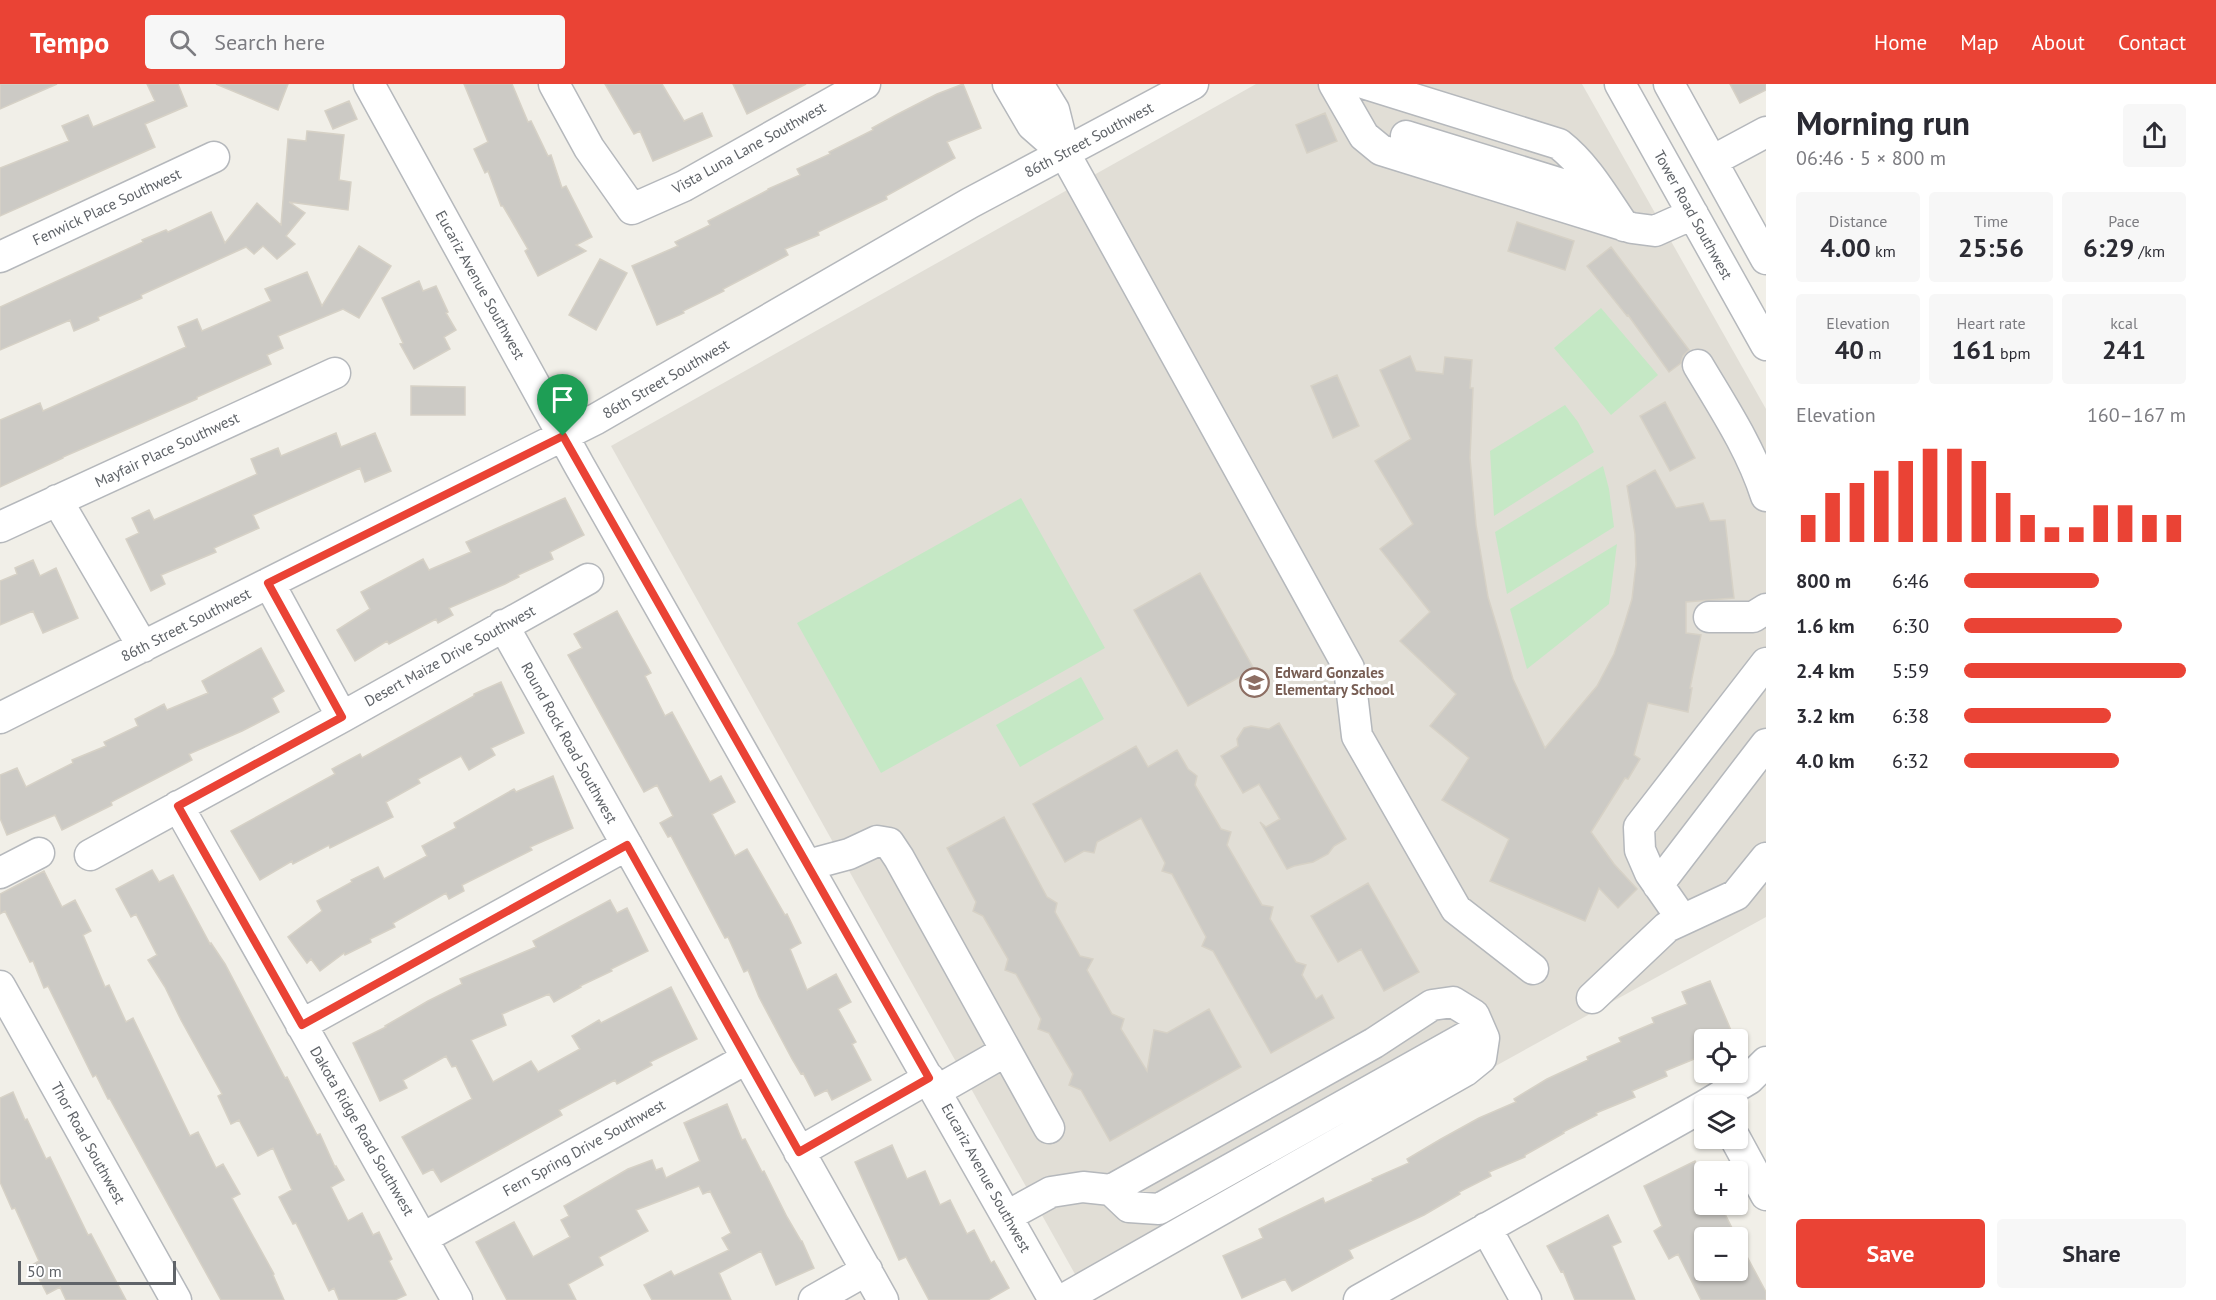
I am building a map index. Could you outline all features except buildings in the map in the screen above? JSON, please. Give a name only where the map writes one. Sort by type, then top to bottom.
[{"type":"street","name":"Eucariz Avenue Southwest","points":[[369,84],[563,436],[1054,1300]]},
{"type":"street","name":"Vista Luna Lane Southwest","points":[[554,84],[590,148],[632,209],[684,186],[858,86]]},
{"type":"street","points":[[1008,84],[1032,125],[1065,154]]},
{"type":"street","points":[[1038,84],[1054,110],[1065,154],[1349,668],[1357,736],[1456,909],[1533,969]]},
{"type":"street","name":"86th Street Southwest","points":[[0,718],[596,419],[960,209],[1193,84]]},
{"type":"street","name":"Tower Road Southwest","points":[[1620,84],[1766,345]]},
{"type":"street","points":[[1669,84],[1766,259]]},
{"type":"street","points":[[1346,87],[1559,144],[1574,156],[1586,171],[1624,226]]},
{"type":"street","points":[[1346,87],[1355,120],[1364,136],[1381,150],[1624,226],[1654,231],[1693,214]]},
{"type":"street","points":[[1355,120],[1604,197]]},
{"type":"street","points":[[1712,161],[1766,132]]},
{"type":"street","name":"Fenwick Place Southwest","points":[[0,257],[214,158]]},
{"type":"street","points":[[1698,365],[1729,416],[1760,478],[1766,496]]},
{"type":"street","name":"Mayfair Place Southwest","points":[[0,527],[335,373]]},
{"type":"street","points":[[57,500],[143,647]]},
{"type":"street","name":"Desert Maize Drive Southwest","points":[[90,855],[588,579]]},
{"type":"street","points":[[268,583],[342,717]]},
{"type":"street","points":[[1709,617],[1753,617],[1766,609]]},
{"type":"street","name":"Round Rock Road Southwest","points":[[503,626],[883,1300]]},
{"type":"street","points":[[1682,920],[1650,873],[1640,850],[1638,827],[1766,663]]},
{"type":"street","points":[[1658,885],[1766,744]]},
{"type":"street","name":"Dakota Ridge Road Southwest","points":[[178,806],[457,1300]]},
{"type":"street","points":[[808,865],[849,854],[877,841],[888,843],[899,858],[1049,1128]]},
{"type":"street","points":[[302,1025],[627,845]]},
{"type":"street","points":[[0,873],[39,853]]},
{"type":"street","points":[[1592,998],[1667,927],[1736,895],[1766,858]]},
{"type":"street","name":"Thor Road Southwest","points":[[0,986],[176,1300]]},
{"type":"street","points":[[1007,1216],[1051,1192],[1083,1187],[1111,1190],[1374,1043],[1432,1005],[1452,1002],[1474,1015],[1484,1038],[1481,1058],[1465,1071],[1062,1300]]},
{"type":"street","points":[[1111,1190],[1129,1207],[1159,1209],[1480,1029]]},
{"type":"street","points":[[799,1152],[932,1084],[1006,1051]]},
{"type":"street","name":"Fern Spring Drive Southwest","points":[[423,1238],[746,1059]]},
{"type":"street","points":[[1724,1095],[1749,1079],[1766,1062]]},
{"type":"street","points":[[1359,1300],[1694,1113]]},
{"type":"street","points":[[1741,1149],[1766,1195]]},
{"type":"street","points":[[1486,1228],[1526,1300]]},
{"type":"street","points":[[814,1300],[867,1270]]},
{"type":"shaded area","name":"Edward Gonzales Elementary School","points":[[1256,84],[1582,84],[1766,409],[1766,917],[1085,1292],[611,446]]},
{"type":"green space","points":[[1601,308],[1658,375],[1611,415],[1554,348]]},
{"type":"green space","points":[[1565,405],[1578,422],[1594,452],[1494,516],[1490,451]]},
{"type":"green space","points":[[1603,466],[1609,489],[1614,527],[1507,594],[1495,532]]},
{"type":"green space","points":[[1021,498],[1105,648],[881,773],[797,623]]},
{"type":"green space","points":[[1617,544],[1609,604],[1527,669],[1510,609]]},
{"type":"green space","points":[[1081,677],[1104,719],[1020,767],[996,725]]},
{"type":"place","name":"Edward Gonzales Elementary School","points":[[1254,682]]},
{"type":"route","points":[[563,436],[929,1078],[799,1152],[627,845],[302,1025],[178,806],[342,717],[268,583],[563,436]]}]
